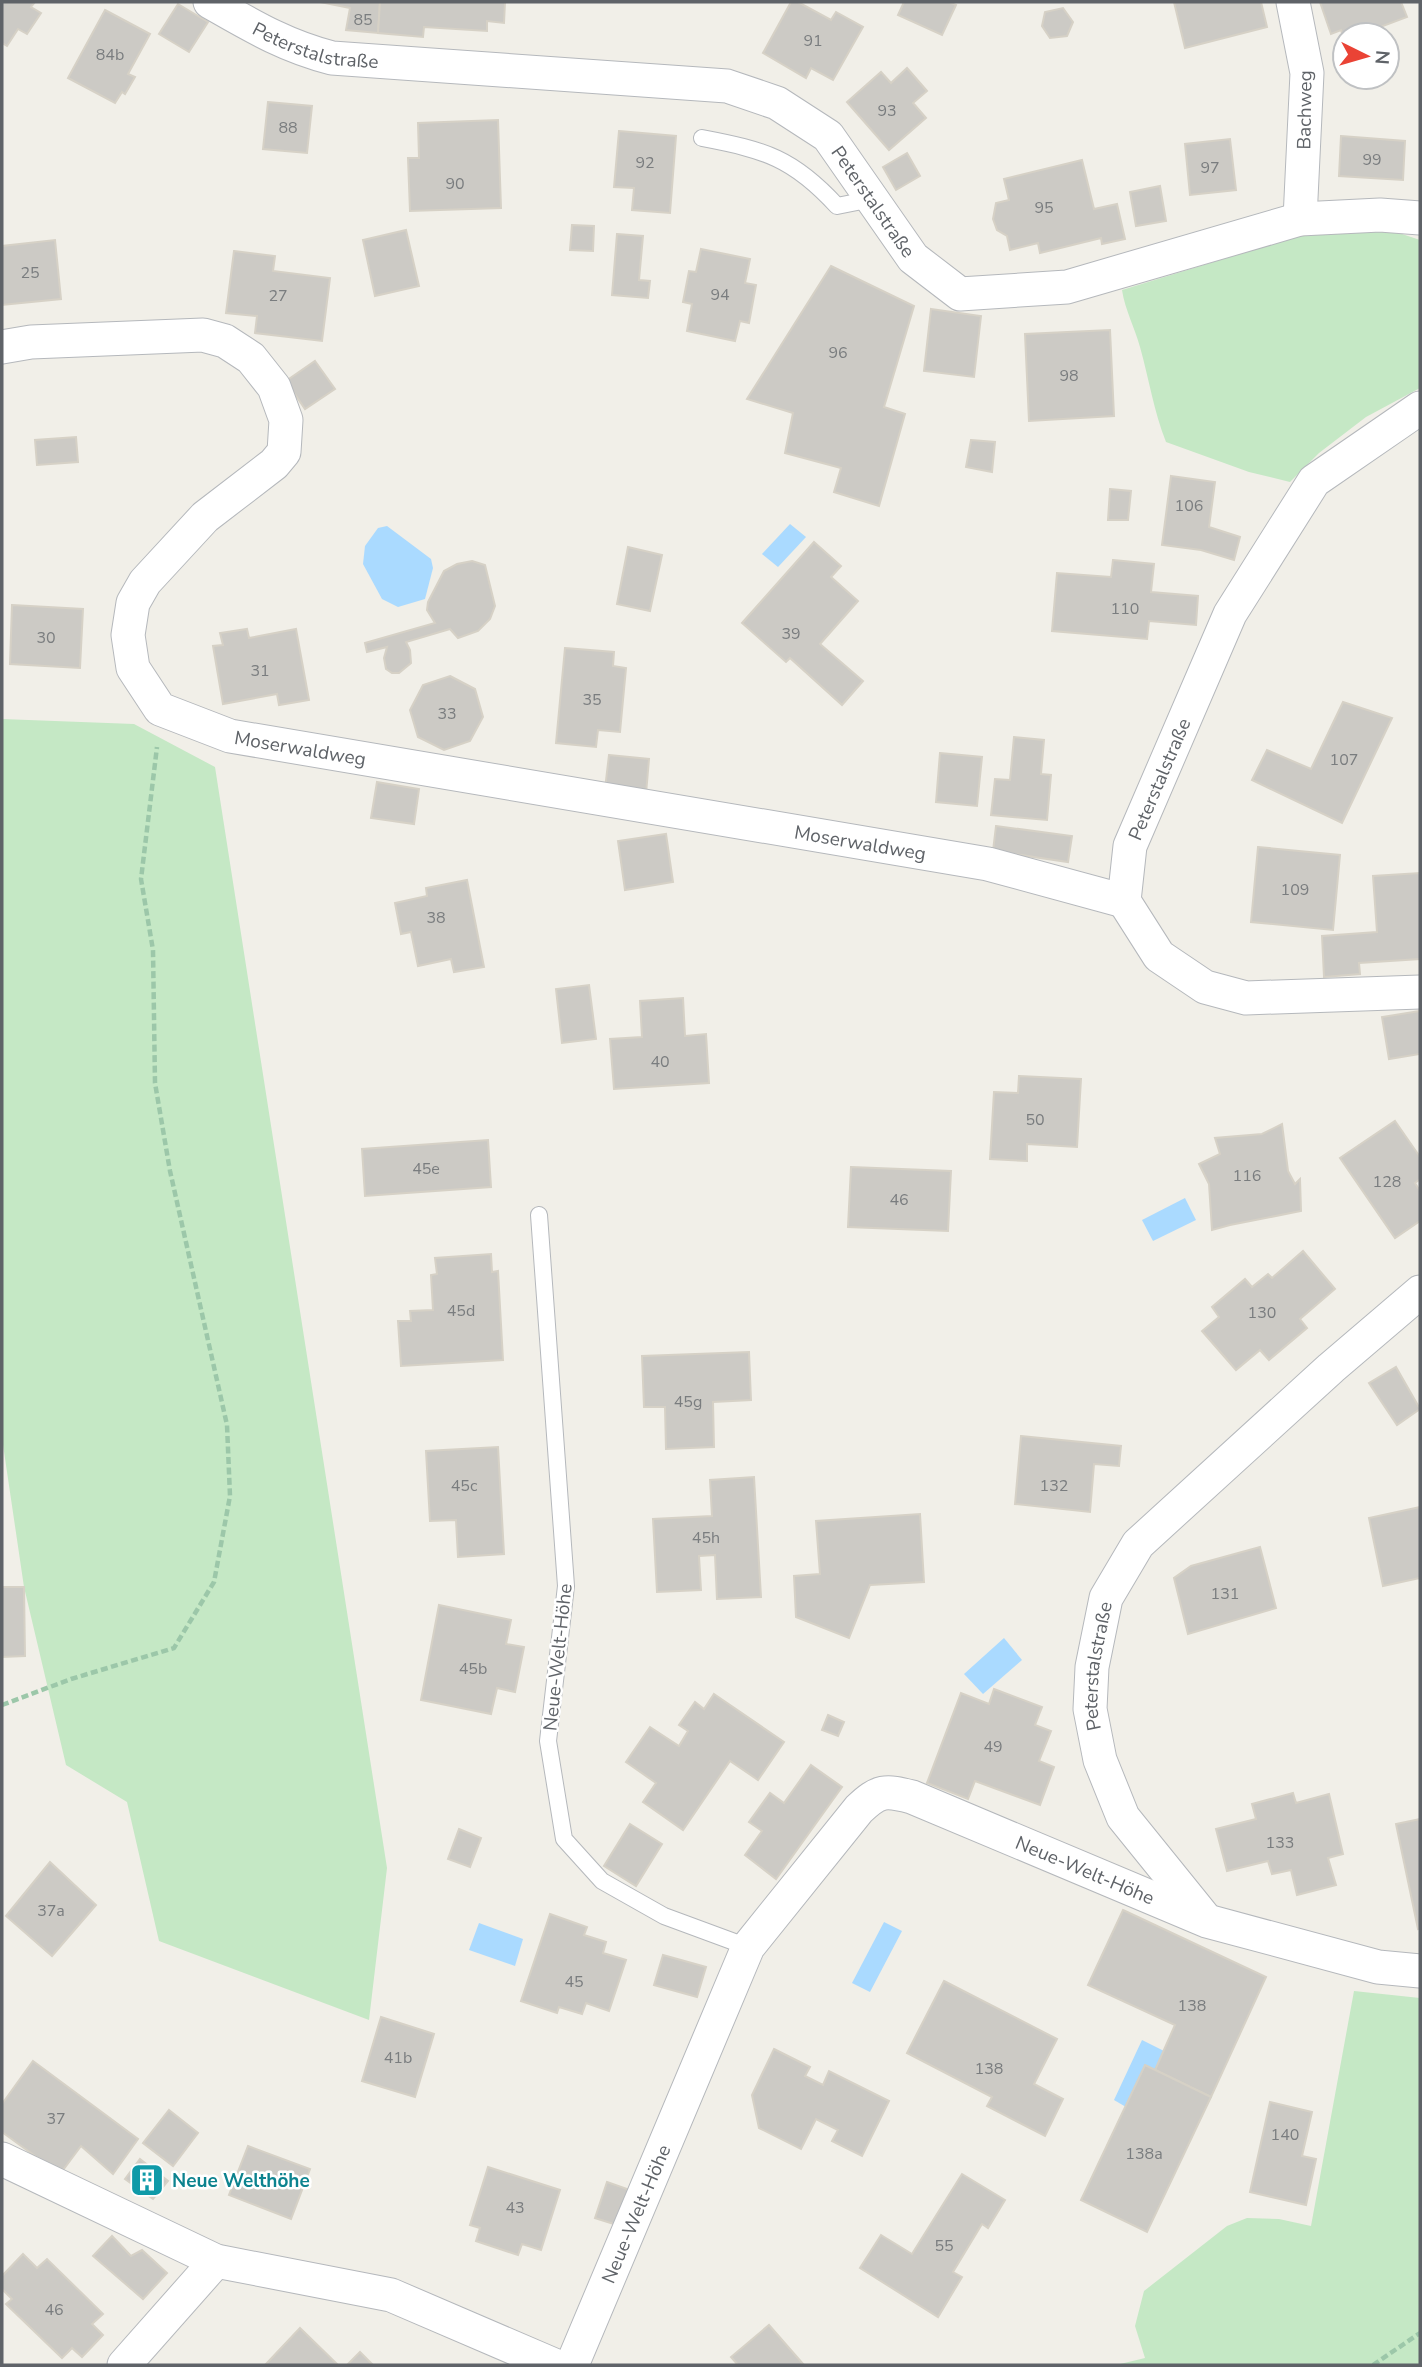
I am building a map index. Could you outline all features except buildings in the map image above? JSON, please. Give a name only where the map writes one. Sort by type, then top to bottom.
[{"type":"street","name":"Peterstalstraße","points":[[210,2],[269,36],[301,50],[332,58],[727,86],[777,103],[828,136],[914,258],[960,294],[1067,287],[1300,219],[1380,215],[1420,218]]},
{"type":"street","name":"Bachweg","points":[[1293,2],[1307,73],[1300,219]]},
{"type":"street","points":[[2,346],[31,342],[203,335],[225,341],[251,358],[274,387],[281,402],[286,419],[284,452],[274,464],[205,517],[145,582],[133,603],[128,635],[133,668],[160,709]]},
{"type":"street","name":"Peterstalstraße","points":[[1124,901],[1130,846],[1230,614],[1314,481],[1420,408]]},
{"type":"street","name":"Moserwaldweg","points":[[160,709],[230,736],[988,864],[1124,901]]},
{"type":"street","points":[[1124,901],[1160,956],[1205,987],[1246,998],[1420,992]]},
{"type":"street","name":"Peterstalstraße","points":[[1207,1921],[1123,1817],[1100,1760],[1090,1709],[1092,1667],[1106,1598],[1138,1544],[1331,1368],[1420,1292]]},
{"type":"street","name":"Neue-Welt-Höhe","points":[[572,2365],[748,1947],[859,1809],[875,1794],[891,1791],[912,1797],[1207,1921]]},
{"type":"street","points":[[1207,1921],[1378,1967],[1420,1971]]},
{"type":"street","points":[[2,2159],[216,2261],[391,2295],[554,2365]]},
{"type":"street","points":[[124,2365],[216,2261]]},
{"type":"lane","points":[[702,138],[749,147],[783,160],[815,182],[837,206],[872,199]]},
{"type":"lane","name":"Neue-Welt-Höhe","points":[[539,1215],[566,1586],[548,1741],[564,1839],[602,1881],[664,1916],[748,1947]]},
{"type":"path","points":[[2,1705],[71,1679],[174,1648],[214,1581],[230,1496],[228,1425],[170,1171],[155,1083],[153,950],[141,879],[160,709]]},
{"type":"path","points":[[1373,2365],[1420,2333]]},
{"type":"green space","points":[[1384,228],[1420,240],[1420,388],[1366,417],[1319,453],[1290,482],[1249,472],[1166,442],[1122,290],[1318,230]]},
{"type":"green space","points":[[2,719],[134,724],[215,767],[387,1868],[369,2020],[159,1941],[127,1802],[66,1765],[24,1587],[2,1438]]},
{"type":"green space","points":[[1354,1991],[1420,1998],[1420,2365],[1116,2365],[1145,2358],[1135,2326],[1144,2291],[1227,2226],[1247,2218],[1279,2219],[1311,2226]]},
{"type":"water","points":[[790,524],[806,537],[778,567],[762,554]]},
{"type":"water","points":[[387,526],[431,559],[433,568],[425,599],[398,607],[382,599],[363,564],[365,546],[378,528]]},
{"type":"water","points":[[1185,1198],[1196,1220],[1153,1241],[1142,1220]]},
{"type":"water","points":[[1004,1638],[1022,1660],[983,1694],[964,1674]]},
{"type":"water","points":[[884,1922],[902,1931],[870,1992],[852,1983]]},
{"type":"water","points":[[479,1923],[523,1939],[515,1966],[469,1950]]},
{"type":"water","points":[[1142,2040],[1164,2051],[1155,2070],[1126,2107],[1114,2100]]},
{"type":"place","name":"Neue Welthöhe","points":[[147,2180]]}]
